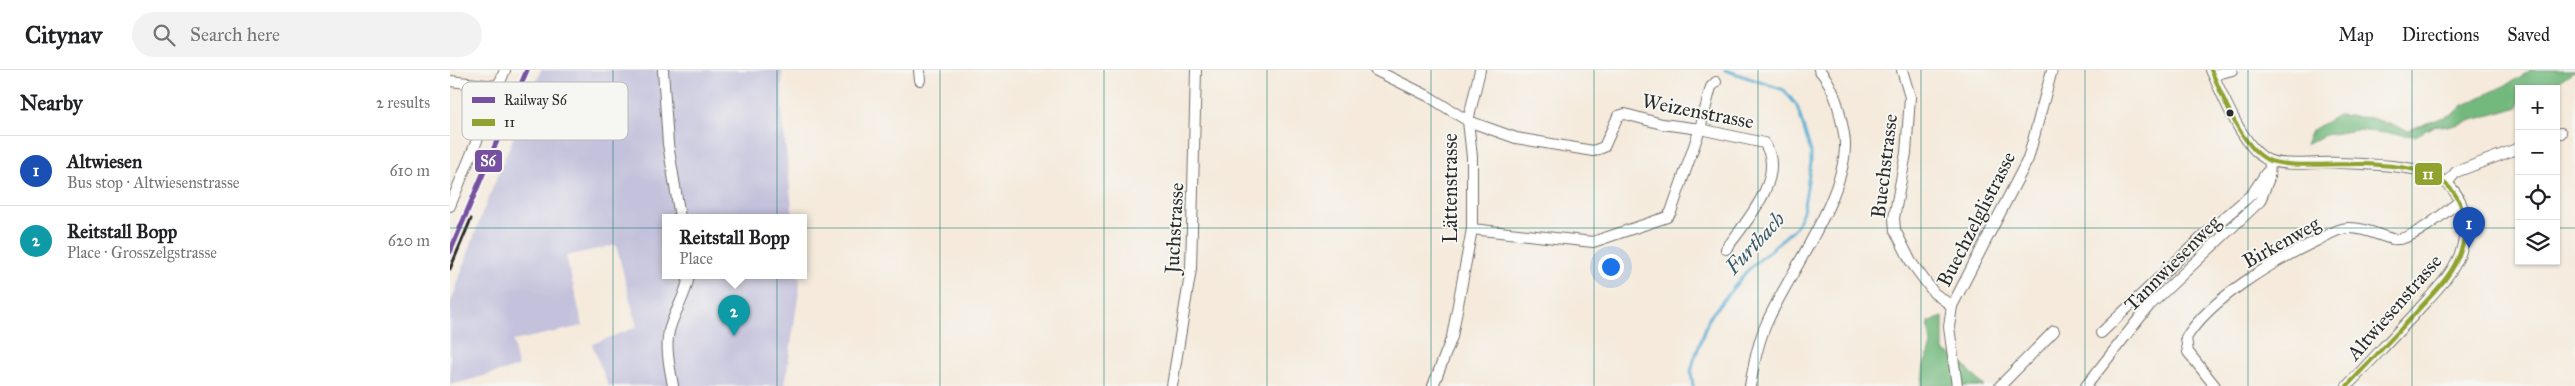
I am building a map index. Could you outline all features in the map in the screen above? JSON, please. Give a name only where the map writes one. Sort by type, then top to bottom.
[{"type":"street","points":[[500,82],[505,70]]},
{"type":"street","points":[[663,70],[668,144],[680,214]]},
{"type":"street","name":"Juchstrasse","points":[[1172,386],[1191,269],[1196,70]]},
{"type":"street","name":"Lättenstrasse","points":[[1375,70],[1428,96],[1468,121],[1472,157],[1472,229],[1452,337],[1433,386]]},
{"type":"street","points":[[1468,121],[1480,70]]},
{"type":"street","points":[[1750,386],[1754,361],[1766,323],[1802,259],[1838,184],[1845,145],[1842,124],[1829,82],[1818,70]]},
{"type":"street","name":"Buechstrasse","points":[[1902,70],[1910,97],[1906,153],[1894,218],[1895,230],[1911,262],[1934,293],[1952,306]]},
{"type":"street","name":"Buechzelglistrasse","points":[[1957,386],[1949,327],[1952,306],[2028,159],[2052,70]]},
{"type":"street","points":[[2101,333],[2203,236],[2252,194],[2269,166],[2252,147],[2212,73],[2232,70]]},
{"type":"street","points":[[1472,229],[1593,242],[1667,217],[1671,212],[1700,129],[1711,88],[1716,82]]},
{"type":"street","name":"Weizenstrasse","points":[[1468,121],[1516,138],[1593,151],[1604,147],[1618,116],[1625,114],[1662,124],[1700,129],[1744,140],[1759,140],[1767,148],[1771,162],[1768,188],[1726,249]]},
{"type":"street","points":[[450,206],[477,140]]},
{"type":"street","points":[[2447,183],[2456,172],[2515,150]]},
{"type":"street","name":"Altwiesenstrasse","points":[[2269,166],[2340,162],[2417,171],[2430,174],[2447,183],[2460,201],[2465,225],[2462,248],[2453,267],[2434,292],[2347,386]]},
{"type":"street","name":"Tannwiesenweg","points":[[2086,386],[2149,306],[2260,201],[2269,178],[2269,166]]},
{"type":"street","name":"Birkenweg","points":[[2214,386],[2188,352],[2186,338],[2193,326],[2239,286],[2279,259],[2337,230],[2359,228],[2392,239],[2404,238],[2460,201]]},
{"type":"street","points":[[674,386],[668,352],[669,331],[688,285],[689,279]]},
{"type":"street","points":[[2000,386],[2054,331]]},
{"type":"shaded area","points":[[541,70],[782,70],[782,112],[793,214],[662,214],[662,279],[799,279],[785,386],[608,386],[592,344],[637,327],[616,245],[566,256],[583,326],[513,341],[518,367],[450,385],[450,305],[481,216],[512,140],[628,140],[628,82],[536,82]]},
{"type":"green space","points":[[2532,70],[2575,70],[2553,85],[2515,85],[2515,108],[2448,127],[2436,125],[2415,136],[2356,130],[2325,135],[2305,145],[2311,131],[2338,115],[2371,118],[2408,130],[2455,113],[2462,106]]},
{"type":"green space","points":[[1943,317],[1943,351],[1956,357],[1984,386],[1921,386],[1924,366],[1931,345],[1928,322]]},
{"type":"waterway","name":"Furtbach","points":[[1693,386],[1691,372],[1709,318],[1746,272],[1796,227],[1803,211],[1811,163],[1811,152],[1797,106],[1784,90],[1725,70]]},
{"type":"railway","points":[[450,269],[471,219]]},
{"type":"rail line","name":"S6","points":[[522,82],[527,70]]},
{"type":"rail line","name":"S6","points":[[450,252],[497,140]]},
{"type":"transit line","name":"11","points":[[2211,70],[2240,132],[2248,143],[2266,159],[2286,164],[2364,164],[2412,169],[2441,181],[2452,190],[2460,204],[2464,221],[2464,238],[2455,264],[2434,293],[2347,386]]},
{"type":"place","name":"Altwiesen","points":[[2469,248]]},
{"type":"place","name":"Reitstall Bopp","points":[[734,336]]}]
